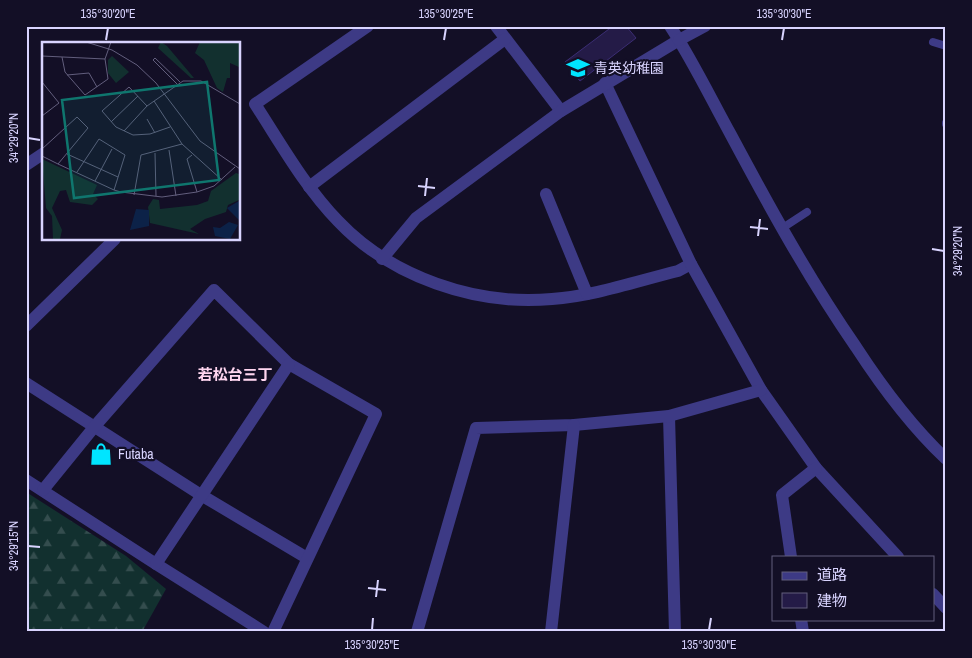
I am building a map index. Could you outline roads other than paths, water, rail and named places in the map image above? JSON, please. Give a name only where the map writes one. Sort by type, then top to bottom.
[{"type":"street","points":[[368,26],[255,104],[309,187],[339,223],[382,259],[445,288],[493,299],[552,300],[587,294],[678,271],[691,264]]},
{"type":"street","points":[[496,26],[561,111]]},
{"type":"street","points":[[670,26],[781,229],[823,300],[882,386],[931,445],[946,459]]},
{"type":"street","points":[[382,259],[416,218],[561,111],[605,83],[705,26]]},
{"type":"street","points":[[309,187],[505,39]]},
{"type":"street","points":[[605,83],[691,264],[761,390],[816,468],[897,556]]},
{"type":"street","points":[[26,165],[42,154]]},
{"type":"street","points":[[546,194],[587,294]]},
{"type":"street","points":[[26,326],[114,240]]},
{"type":"street","points":[[43,490],[95,426],[214,290],[289,364],[376,414],[273,632]]},
{"type":"street","points":[[156,564],[289,364]]},
{"type":"street","points":[[26,383],[201,495],[307,558]]},
{"type":"street","points":[[417,632],[476,428],[574,425],[669,416],[761,390]]},
{"type":"street","points":[[669,416],[675,632]]},
{"type":"street","points":[[551,632],[574,425]]},
{"type":"street","points":[[791,556],[782,495],[816,468]]},
{"type":"street","points":[[26,480],[264,632]]},
{"type":"street","points":[[934,595],[946,608]]},
{"type":"lane","points":[[933,42],[946,46]]},
{"type":"lane","points":[[781,229],[807,212]]},
{"type":"place","name":"青英幼稚園","points":[[578,68]]},
{"type":"place","name":"Futaba","points":[[101,454]]},
{"type":"district","name":"若松台三丁","points":[[235,375]]}]
